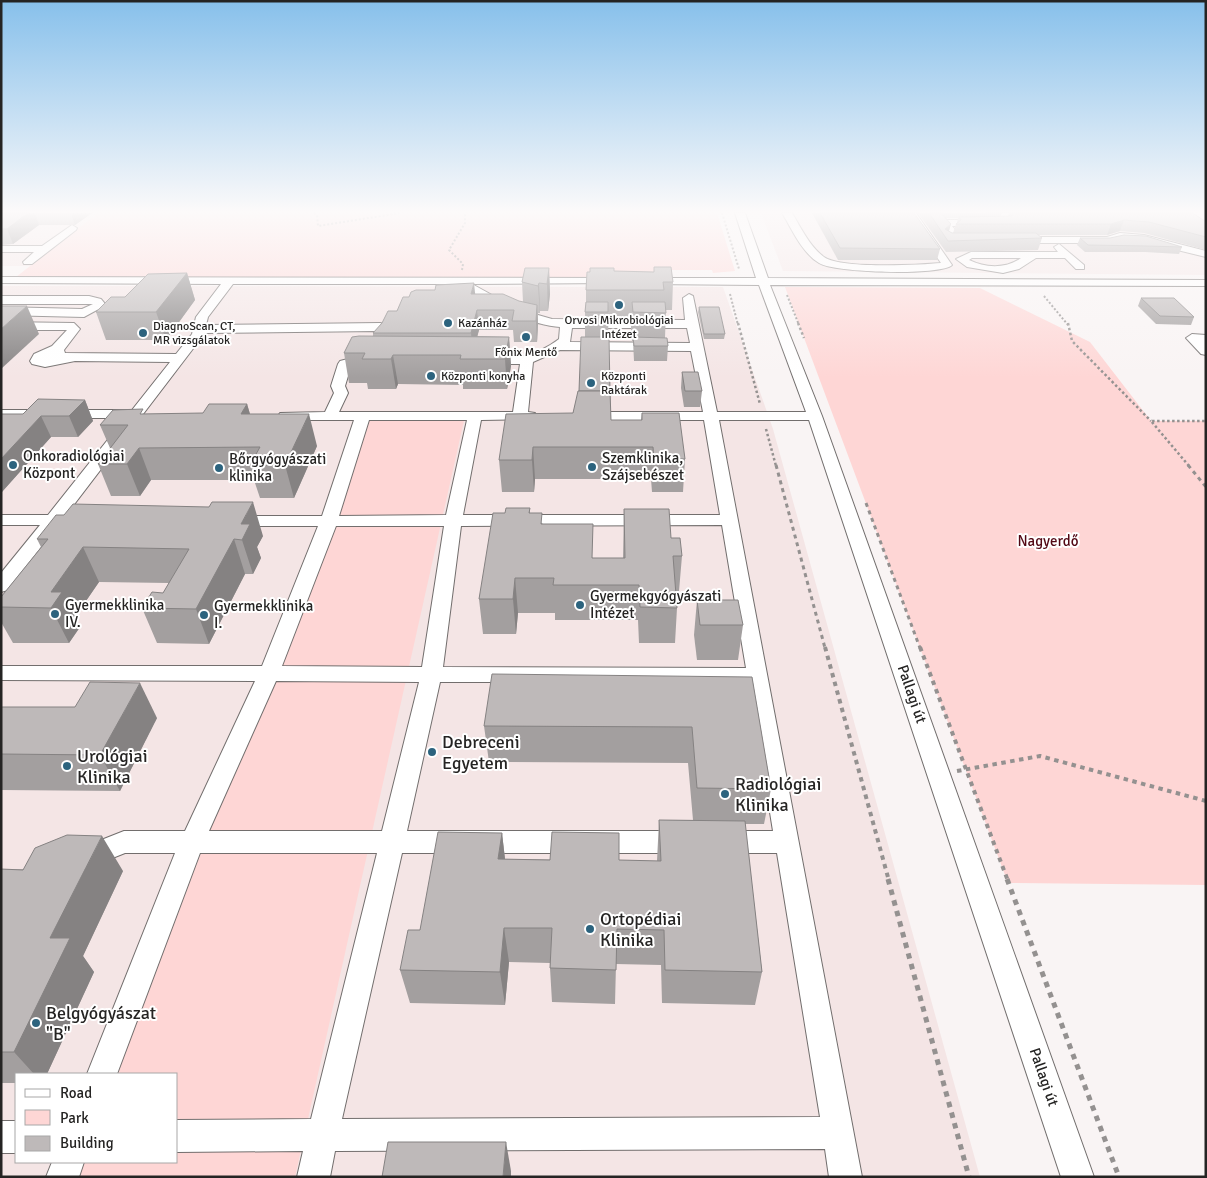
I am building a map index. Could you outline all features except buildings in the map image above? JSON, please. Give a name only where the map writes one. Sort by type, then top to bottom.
[{"type":"street","name":"Pallagi út","points":[[759,268],[815,416],[1078,1177]]},
{"type":"street","points":[[994,268],[1010,268]]},
{"type":"street","points":[[639,281],[738,276],[763,281],[1206,283]]},
{"type":"street","points":[[462,277],[466,284],[485,296]]},
{"type":"street","points":[[1,280],[462,277],[619,281]]},
{"type":"street","points":[[1,586],[138,414],[198,335],[202,317],[229,280]]},
{"type":"street","points":[[1190,282],[1206,296]]},
{"type":"street","points":[[459,297],[485,296]]},
{"type":"street","points":[[688,298],[696,347],[712,416],[846,1177]]},
{"type":"street","points":[[1,300],[89,300],[98,301],[100,305],[84,313],[1,311]]},
{"type":"street","points":[[380,327],[389,316]]},
{"type":"street","points":[[469,360],[527,360],[558,346],[565,340],[566,324],[692,324]]},
{"type":"street","points":[[1,326],[70,326],[74,328],[57,349],[39,357],[38,361],[45,363],[71,358],[180,358]]},
{"type":"street","points":[[200,329],[380,327],[384,331],[382,338],[367,352],[368,359],[345,364],[338,386],[341,393],[330,416]]},
{"type":"street","points":[[1206,338],[1192,338],[1206,351]]},
{"type":"street","points":[[558,346],[696,347]]},
{"type":"street","points":[[57,349],[59,355],[71,358]]},
{"type":"street","points":[[520,416],[527,360]]},
{"type":"street","points":[[1,414],[157,414]]},
{"type":"street","points":[[272,415],[548,416]]},
{"type":"street","points":[[102,1073],[192,842],[270,674],[329,521],[363,416]]},
{"type":"street","points":[[313,1177],[431,675],[453,521],[474,416]]},
{"type":"street","points":[[568,416],[763,416]]},
{"type":"street","points":[[1,520],[92,520]]},
{"type":"street","points":[[221,521],[730,520]]},
{"type":"street","points":[[1,673],[758,674]]},
{"type":"street","points":[[178,1136],[838,1133]]},
{"type":"street","points":[[1,1137],[15,1137]]},
{"type":"street","points":[[62,1177],[68,1163]]},
{"type":"lane","points":[[485,296],[525,317],[551,324],[566,324]]},
{"type":"lane","points":[[763,416],[815,416]]},
{"type":"lane","points":[[60,870],[124,842],[788,842]]},
{"type":"path","points":[[462,277],[463,268]]},
{"type":"path","points":[[736,268],[738,276],[737,284],[728,284],[969,1177]]},
{"type":"path","points":[[1032,282],[1068,323],[1072,341],[1151,421],[1206,487]]},
{"type":"path","points":[[784,287],[805,342]]},
{"type":"path","points":[[1151,421],[1206,421]]},
{"type":"path","points":[[864,500],[1119,1177]]},
{"type":"path","points":[[941,779],[965,768],[1040,756],[1206,802]]},
{"type":"shaded area","points":[[782,268],[1206,268],[1206,275],[783,271]]},
{"type":"shaded area","name":"Debreceni Egyetem","points":[[1,286],[723,287],[773,429],[980,1177],[1,1177]]},
{"type":"green space","points":[[28,268],[734,268],[735,271],[713,273],[712,270],[663,270],[664,279],[16,277]]},
{"type":"green space","name":"Nagyerdő","points":[[785,287],[980,288],[1090,342],[1151,421],[1206,421],[1206,885],[1008,883]]},
{"type":"green space","points":[[369,416],[465,416],[295,1177],[76,1177],[82,1163],[178,1163],[178,1073],[116,1073]]},
{"type":"place","name":"Orvosi Mikrobiológiai Intézet","points":[[619,305]]},
{"type":"place","name":"Kazánház","points":[[448,323]]},
{"type":"place","name":"DiagnoScan, CT, MR vizsgálatok","points":[[143,333]]},
{"type":"place","name":"Főnix Mentő","points":[[526,337]]},
{"type":"place","name":"Központi konyha","points":[[431,376]]},
{"type":"place","name":"Központi Raktárak","points":[[591,383]]},
{"type":"place","name":"Onkoradiológiai Központ","points":[[13,465]]},
{"type":"place","name":"Szemklinika, Szájsebészet","points":[[592,467]]},
{"type":"place","name":"Bőrgyógyászati klinika","points":[[219,468]]},
{"type":"place","name":"Gyermekgyógyászati Intézet","points":[[580,605]]},
{"type":"place","name":"Gyermekklinika IV.","points":[[55,614]]},
{"type":"place","name":"Gyermekklinika I.","points":[[204,615]]},
{"type":"place","name":"Debreceni Egyetem","points":[[432,752]]},
{"type":"place","name":"Urológiai Klinika","points":[[67,766]]},
{"type":"place","name":"Radiológiai Klinika","points":[[725,794]]},
{"type":"place","name":"Ortopédiai Klinika","points":[[590,929]]},
{"type":"place","name":"Belgyógyászat \"B\"","points":[[36,1023]]}]
